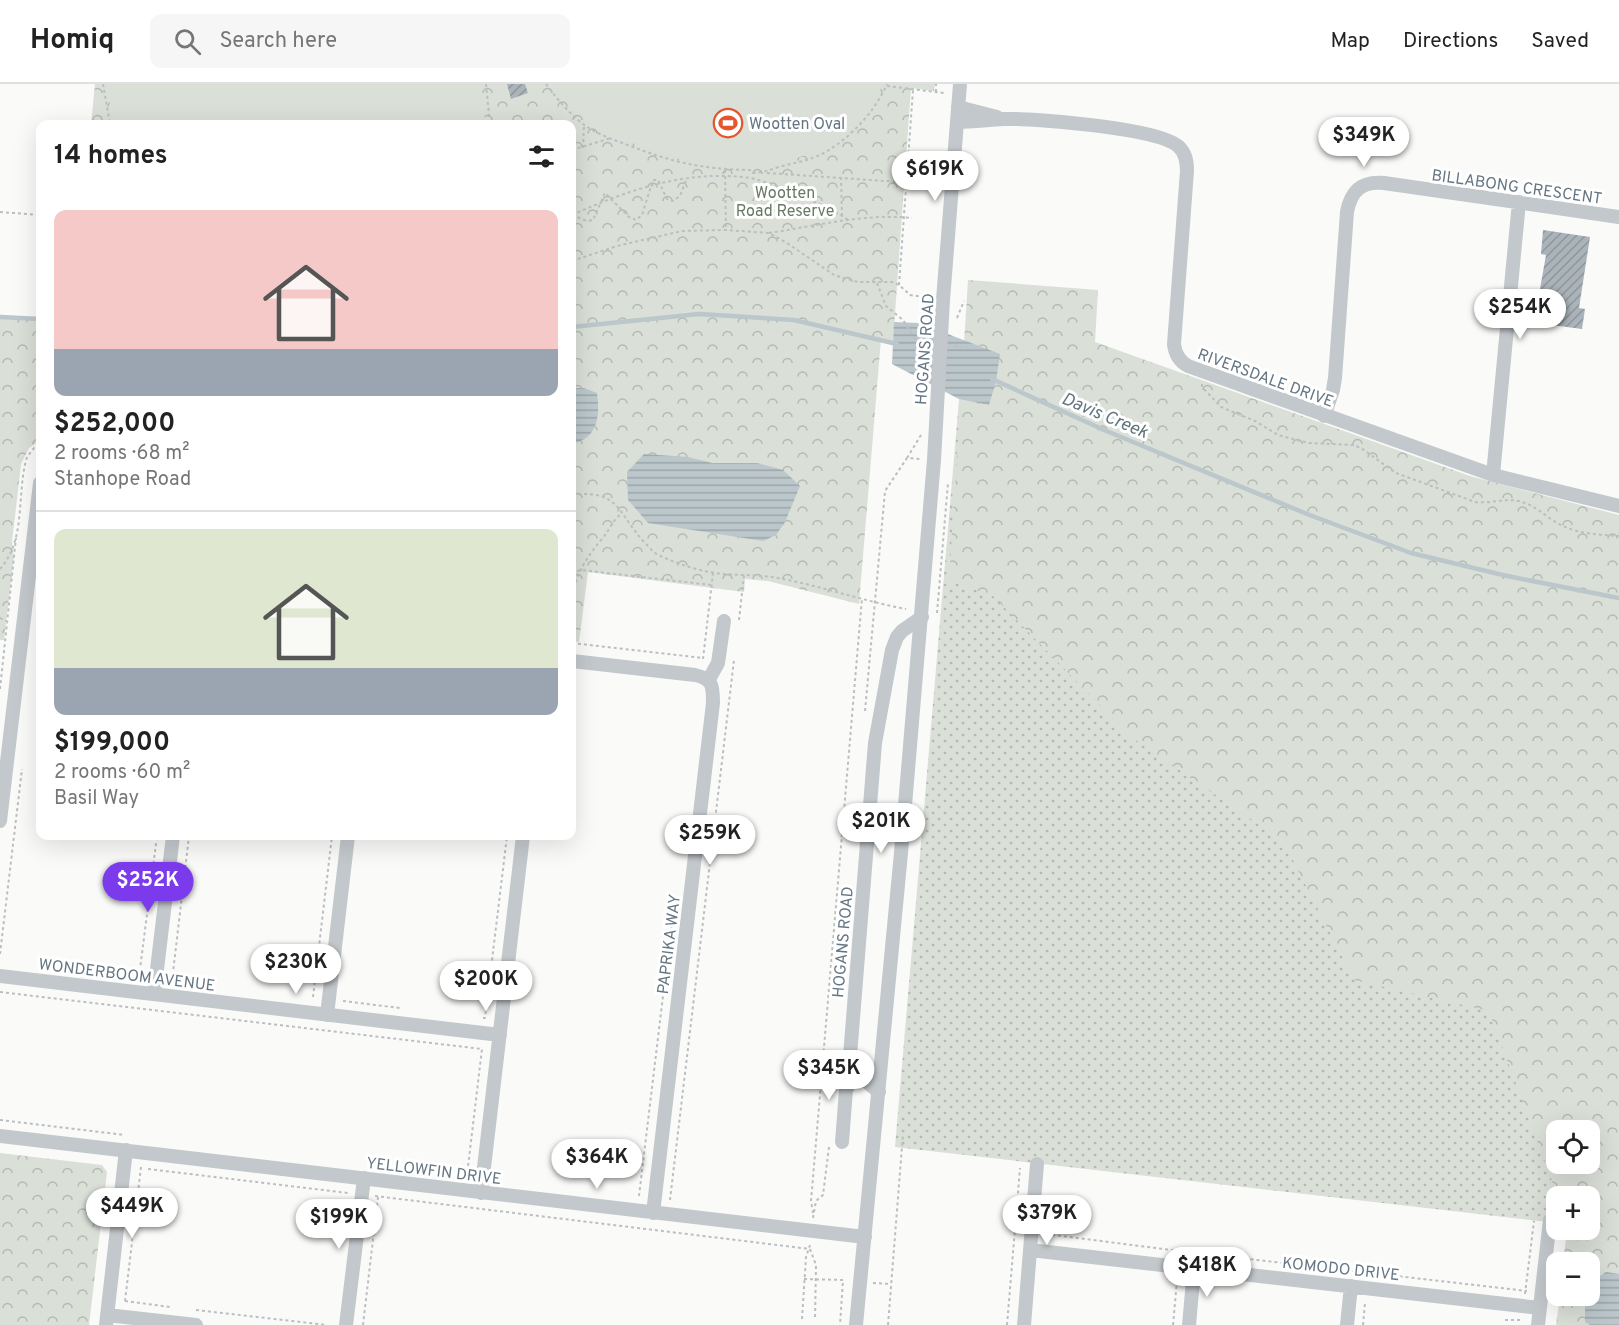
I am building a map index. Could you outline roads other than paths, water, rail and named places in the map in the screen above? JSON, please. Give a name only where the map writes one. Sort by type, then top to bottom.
[{"type":"street","name":"RIVERSDALE DRIVE","points":[[959,95],[1003,119]]},
{"type":"street","name":"HOGANS ROAD","points":[[856,1325],[922,617],[934,460],[938,299],[959,95]]},
{"type":"street","name":"RIVERSDALE DRIVE","points":[[957,122],[1003,119],[1114,128],[1166,139],[1178,145],[1183,151],[1187,171],[1175,333],[1176,354],[1188,366],[1493,475],[1619,506]]},
{"type":"street","name":"BILLABONG CRESCENT","points":[[1324,416],[1333,390],[1347,212],[1351,196],[1365,184],[1377,182],[1619,217]]},
{"type":"street","points":[[1493,475],[1519,202]]},
{"type":"street","points":[[0,821],[6,716],[36,510]]},
{"type":"street","name":"HOGANS ROAD","points":[[856,1073],[850,1062],[850,1049],[878,720],[897,637],[922,617]]},
{"type":"street","points":[[576,662],[705,679],[718,663],[724,621]]},
{"type":"street","name":"PAPRIKA WAY","points":[[653,1213],[713,703],[713,686],[705,679]]},
{"type":"street","points":[[154,994],[173,840]]},
{"type":"street","points":[[327,1015],[348,840]]},
{"type":"street","points":[[481,1192],[523,840]]},
{"type":"street","name":"WONDERBOOM AVENUE","points":[[0,976],[500,1035]]},
{"type":"street","points":[[842,1142],[846,1090],[856,1073],[879,1092]]},
{"type":"street","name":"YELLOWFIN DRIVE","points":[[0,1136],[865,1237]]},
{"type":"street","points":[[126,1150],[107,1320],[124,1317],[196,1325]]},
{"type":"street","points":[[1024,1325],[1037,1164]]},
{"type":"street","points":[[346,1325],[364,1178]]},
{"type":"street","points":[[1538,1325],[1548,1240]]},
{"type":"street","name":"KOMODO DRIVE","points":[[1030,1250],[1540,1308]]},
{"type":"street","points":[[1189,1325],[1194,1269]]},
{"type":"street","points":[[1347,1325],[1351,1286]]},
{"type":"waterway","name":"Davis Creek","points":[[576,327],[699,314],[794,320],[897,344]]},
{"type":"waterway","name":"Davis Creek","points":[[0,317],[36,319]]},
{"type":"waterway","name":"Davis Creek","points":[[992,379],[1104,430],[1307,514],[1411,553],[1507,576],[1619,598]]},
{"type":"place","name":"Wootten Oval","points":[[728,123]]},
{"type":"park label","name":"Wootten Road Reserve","points":[[785,201]]}]
